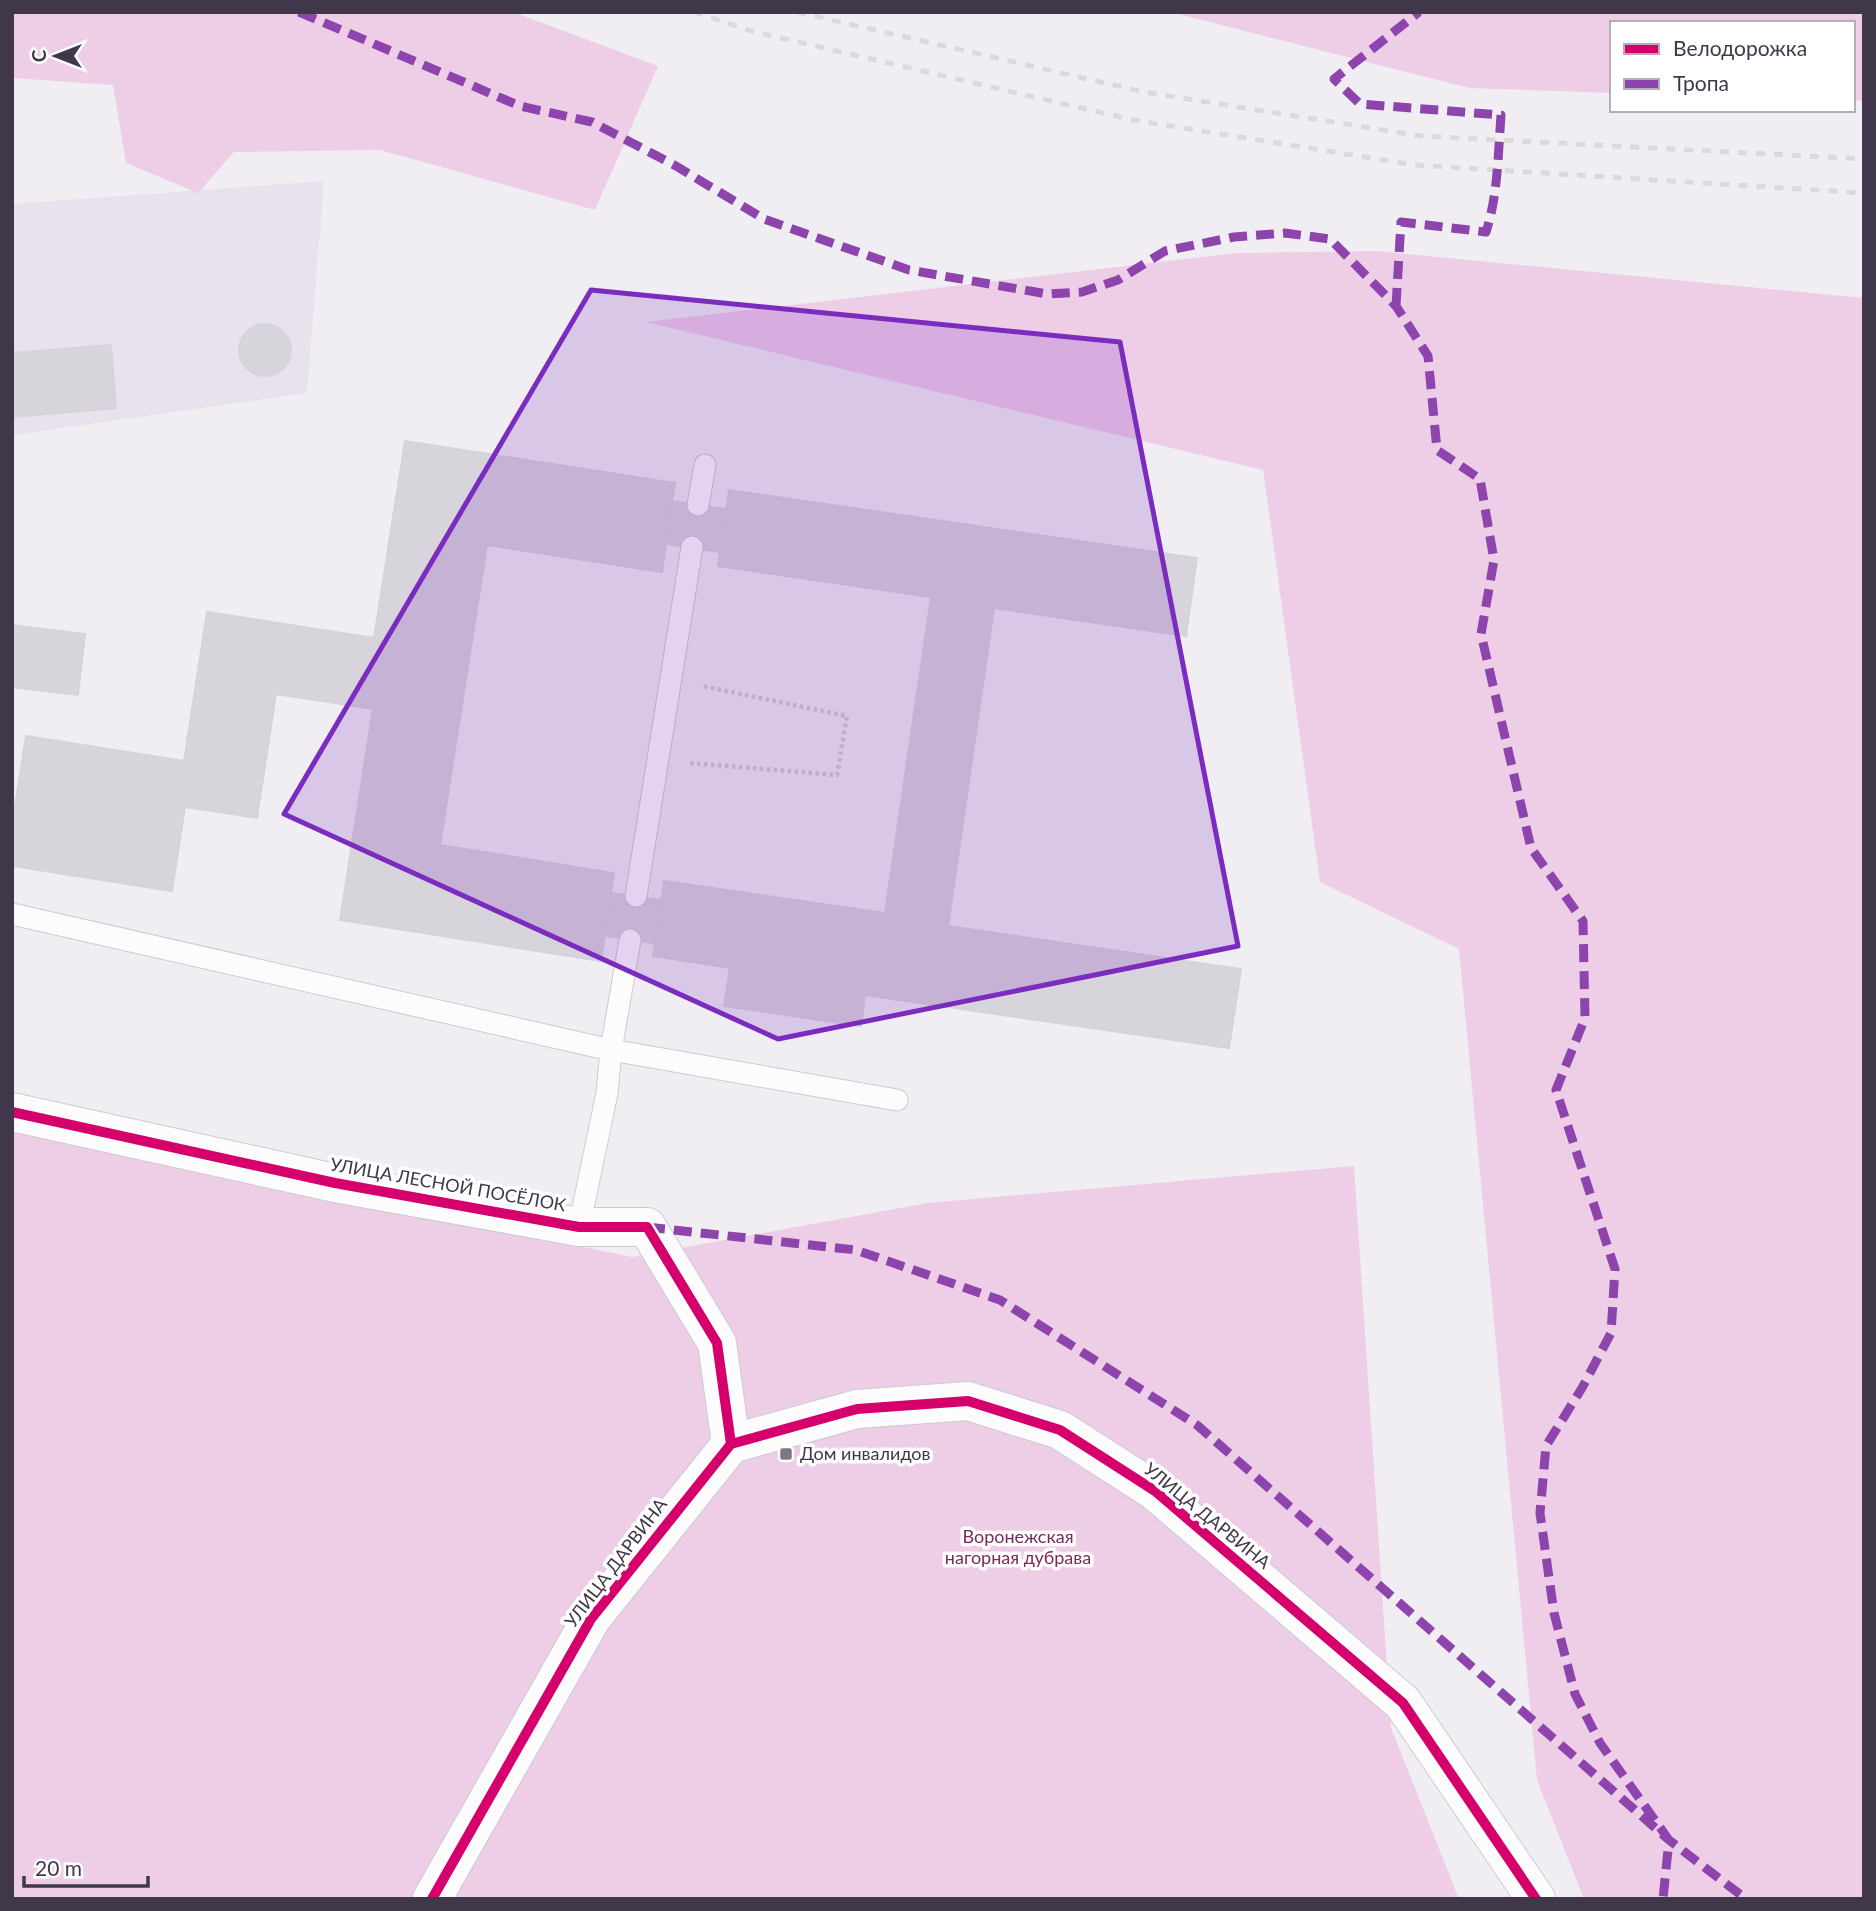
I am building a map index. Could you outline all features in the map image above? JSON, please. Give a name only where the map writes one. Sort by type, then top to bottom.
[{"type":"street","name":"УЛИЦА ЛЕСНОЙ ПОСЁЛОК","points":[[12,1112],[335,1183],[579,1227],[647,1227],[716,1343],[731,1444]]},
{"type":"street","name":"УЛИЦА ДАРВИНА","points":[[432,1899],[591,1619],[731,1444],[857,1409],[968,1401],[1060,1430],[1155,1491],[1403,1703],[1536,1899]]},
{"type":"lane","points":[[698,505],[705,465]]},
{"type":"lane","points":[[636,896],[692,548]]},
{"type":"lane","points":[[12,914],[611,1050],[897,1100]]},
{"type":"lane","points":[[579,1227],[607,1093],[611,1050],[630,940]]},
{"type":"path","points":[[658,760],[837,775],[847,716],[671,680]]},
{"type":"highlighted area","points":[[591,290],[1120,342],[1238,946],[778,1039],[284,814]]},
{"type":"shaded area","points":[[324,181],[307,393],[12,435],[12,204]]},
{"type":"green space","points":[[12,12],[513,12],[658,66],[595,210],[380,150],[234,152],[198,193],[126,163],[113,85],[12,78]]},
{"type":"green space","points":[[1170,12],[1864,12],[1864,101],[1855,100],[1855,21],[1610,21],[1610,93],[1469,88]]},
{"type":"green space","points":[[1376,251],[1864,298],[1864,1899],[1584,1899],[1537,1780],[1459,949],[1320,882],[1263,470],[646,322],[1236,253]]},
{"type":"green space","name":"Воронежская нагорная дубрава","points":[[12,1128],[632,1257],[927,1203],[1354,1166],[1391,1728],[1459,1899],[12,1899]]},
{"type":"building","points":[[265,324],[284,331],[291,350],[284,369],[265,376],[246,369],[239,350],[246,331]]},
{"type":"building","points":[[111,345],[116,408],[13,417],[12,353]]},
{"type":"building","points":[[405,441],[675,483],[662,572],[487,545],[440,845],[614,873],[601,961],[340,920],[373,709],[276,694],[257,818],[185,807],[172,891],[12,866],[12,825],[26,736],[184,761],[207,612],[374,638]]},
{"type":"building","points":[[729,490],[1197,558],[1186,636],[994,608],[948,926],[1241,969],[1229,1048],[865,995],[861,1026],[724,1006],[730,968],[653,956],[664,881],[885,913],[931,597],[718,566]]},
{"type":"building","points":[[672,501],[726,509],[720,552],[666,544]]},
{"type":"building","points":[[12,625],[85,634],[78,695],[12,687]]},
{"type":"building","points":[[611,893],[661,900],[655,943],[605,936]]},
{"type":"railway","points":[[694,12],[751,31],[1133,120],[1415,165],[1864,193]]},
{"type":"railway","points":[[797,12],[1144,92],[1421,136],[1864,159]]},
{"type":"marked path","points":[[299,12],[520,106],[592,122],[676,166],[764,219],[909,270],[1047,294],[1082,292],[1118,280],[1165,251],[1234,237],[1285,233],[1330,239],[1396,306],[1428,356],[1437,450],[1480,479],[1494,560],[1481,634],[1531,848],[1583,921],[1585,1018],[1556,1090],[1615,1269],[1611,1333],[1582,1388],[1546,1446],[1540,1513],[1554,1613],[1575,1694],[1600,1743],[1669,1840],[1663,1899]]},
{"type":"marked path","points":[[1396,306],[1401,222],[1486,232],[1493,204],[1498,159],[1501,115],[1360,104],[1334,79],[1419,12]]},
{"type":"marked path","points":[[647,1227],[856,1250],[1000,1300],[1197,1425],[1669,1840],[1746,1899]]},
{"type":"cycle path","points":[[12,1112],[335,1183],[579,1227],[647,1227],[717,1343],[731,1444]]},
{"type":"cycle path","points":[[432,1899],[591,1619],[731,1444],[857,1409],[968,1401],[1060,1430],[1155,1491],[1403,1703],[1536,1899]]},
{"type":"place","name":"Дом инвалидов","points":[[786,1454]]}]
